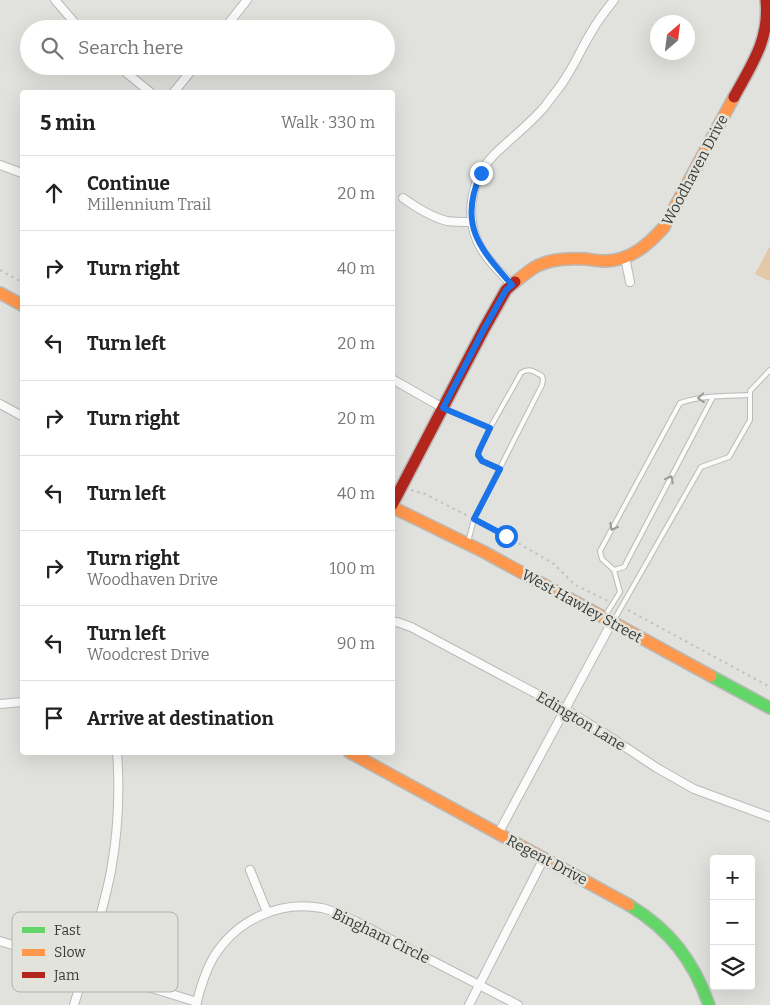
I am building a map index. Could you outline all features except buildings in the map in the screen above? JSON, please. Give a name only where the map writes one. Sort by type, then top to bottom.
[{"type":"street","points":[[55,0],[72,20]]},
{"type":"street","points":[[231,20],[247,0]]},
{"type":"street","points":[[512,285],[482,250],[474,233],[471,208],[476,184],[488,162],[498,150],[525,127],[544,107],[568,75],[591,31],[614,0]]},
{"type":"street","name":"Woodhaven Drive","points":[[395,501],[506,290],[536,266],[550,261],[585,259],[606,261],[624,257],[652,241],[664,227],[762,45],[768,20],[766,0]]},
{"type":"street","points":[[129,75],[148,90]]},
{"type":"street","points":[[176,90],[188,75]]},
{"type":"street","points":[[0,165],[20,172]]},
{"type":"street","points":[[404,198],[434,217],[449,221],[472,222]]},
{"type":"street","points":[[624,257],[630,282]]},
{"type":"street","points":[[0,293],[20,304]]},
{"type":"street","points":[[395,381],[443,408]]},
{"type":"street","points":[[0,404],[20,415]]},
{"type":"street","name":"West Hawley Street","points":[[395,508],[468,544],[770,708]]},
{"type":"street","points":[[498,834],[565,709],[608,620]]},
{"type":"street","name":"Edington Lane","points":[[395,622],[411,627],[565,709],[604,732],[657,768],[694,788],[770,817]]},
{"type":"street","points":[[0,704],[20,702]]},
{"type":"street","points":[[101,912],[111,871],[117,829],[117,755]]},
{"type":"street","name":"Regent Drive","points":[[354,755],[650,918],[680,948],[701,983],[709,1005]]},
{"type":"street","points":[[469,1005],[544,858]]},
{"type":"street","points":[[250,870],[267,912]]},
{"type":"street","name":"Bingham Circle","points":[[197,1003],[206,972],[213,958],[222,944],[237,929],[267,912],[288,907],[306,907],[322,908],[338,913],[518,1005]]},
{"type":"street","points":[[0,942],[12,946]]},
{"type":"street","points":[[74,1005],[78,992]]},
{"type":"street","points":[[161,992],[197,1003]]},
{"type":"lane","points":[[468,544],[474,519],[500,469],[542,385],[542,376],[530,370],[525,370],[521,373],[479,451],[478,455],[482,461],[500,469]]},
{"type":"lane","points":[[608,620],[622,606],[701,467],[729,457],[750,420],[750,390],[770,370]]},
{"type":"lane","points":[[608,620],[613,603],[620,592],[614,570],[602,559],[600,551],[680,403],[693,399],[713,397],[750,396]]},
{"type":"lane","points":[[614,570],[624,567],[713,397]]},
{"type":"lane","points":[[443,408],[490,428]]},
{"type":"path","points":[[0,270],[20,281]]},
{"type":"path","points":[[403,488],[425,494],[506,536],[554,564],[575,584],[613,603]]},
{"type":"path","points":[[622,606],[639,618],[770,687]]},
{"type":"shaded area","points":[[770,246],[770,279],[769,281],[755,274]]},
{"type":"traffic: fast","points":[[711,676],[770,708]]},
{"type":"traffic: fast","points":[[629,905],[657,925],[678,948],[696,974],[709,1005]]},
{"type":"traffic: slow","points":[[515,282],[534,268],[549,261],[567,259],[615,260],[631,255],[652,240],[664,227],[734,97]]},
{"type":"traffic: slow","points":[[0,293],[20,304]]},
{"type":"traffic: slow","points":[[395,508],[484,552],[711,676]]},
{"type":"traffic: slow","points":[[354,755],[629,905]]},
{"type":"traffic: jam","points":[[734,97],[753,62],[762,39],[767,14],[766,0]]},
{"type":"traffic: jam","points":[[395,499],[484,329],[506,290],[515,282]]},
{"type":"route","points":[[481,173],[476,184],[471,208],[474,233],[482,250],[512,285],[506,290],[484,329],[443,408],[490,428],[478,455],[482,461],[500,469],[474,519],[506,536]]}]
